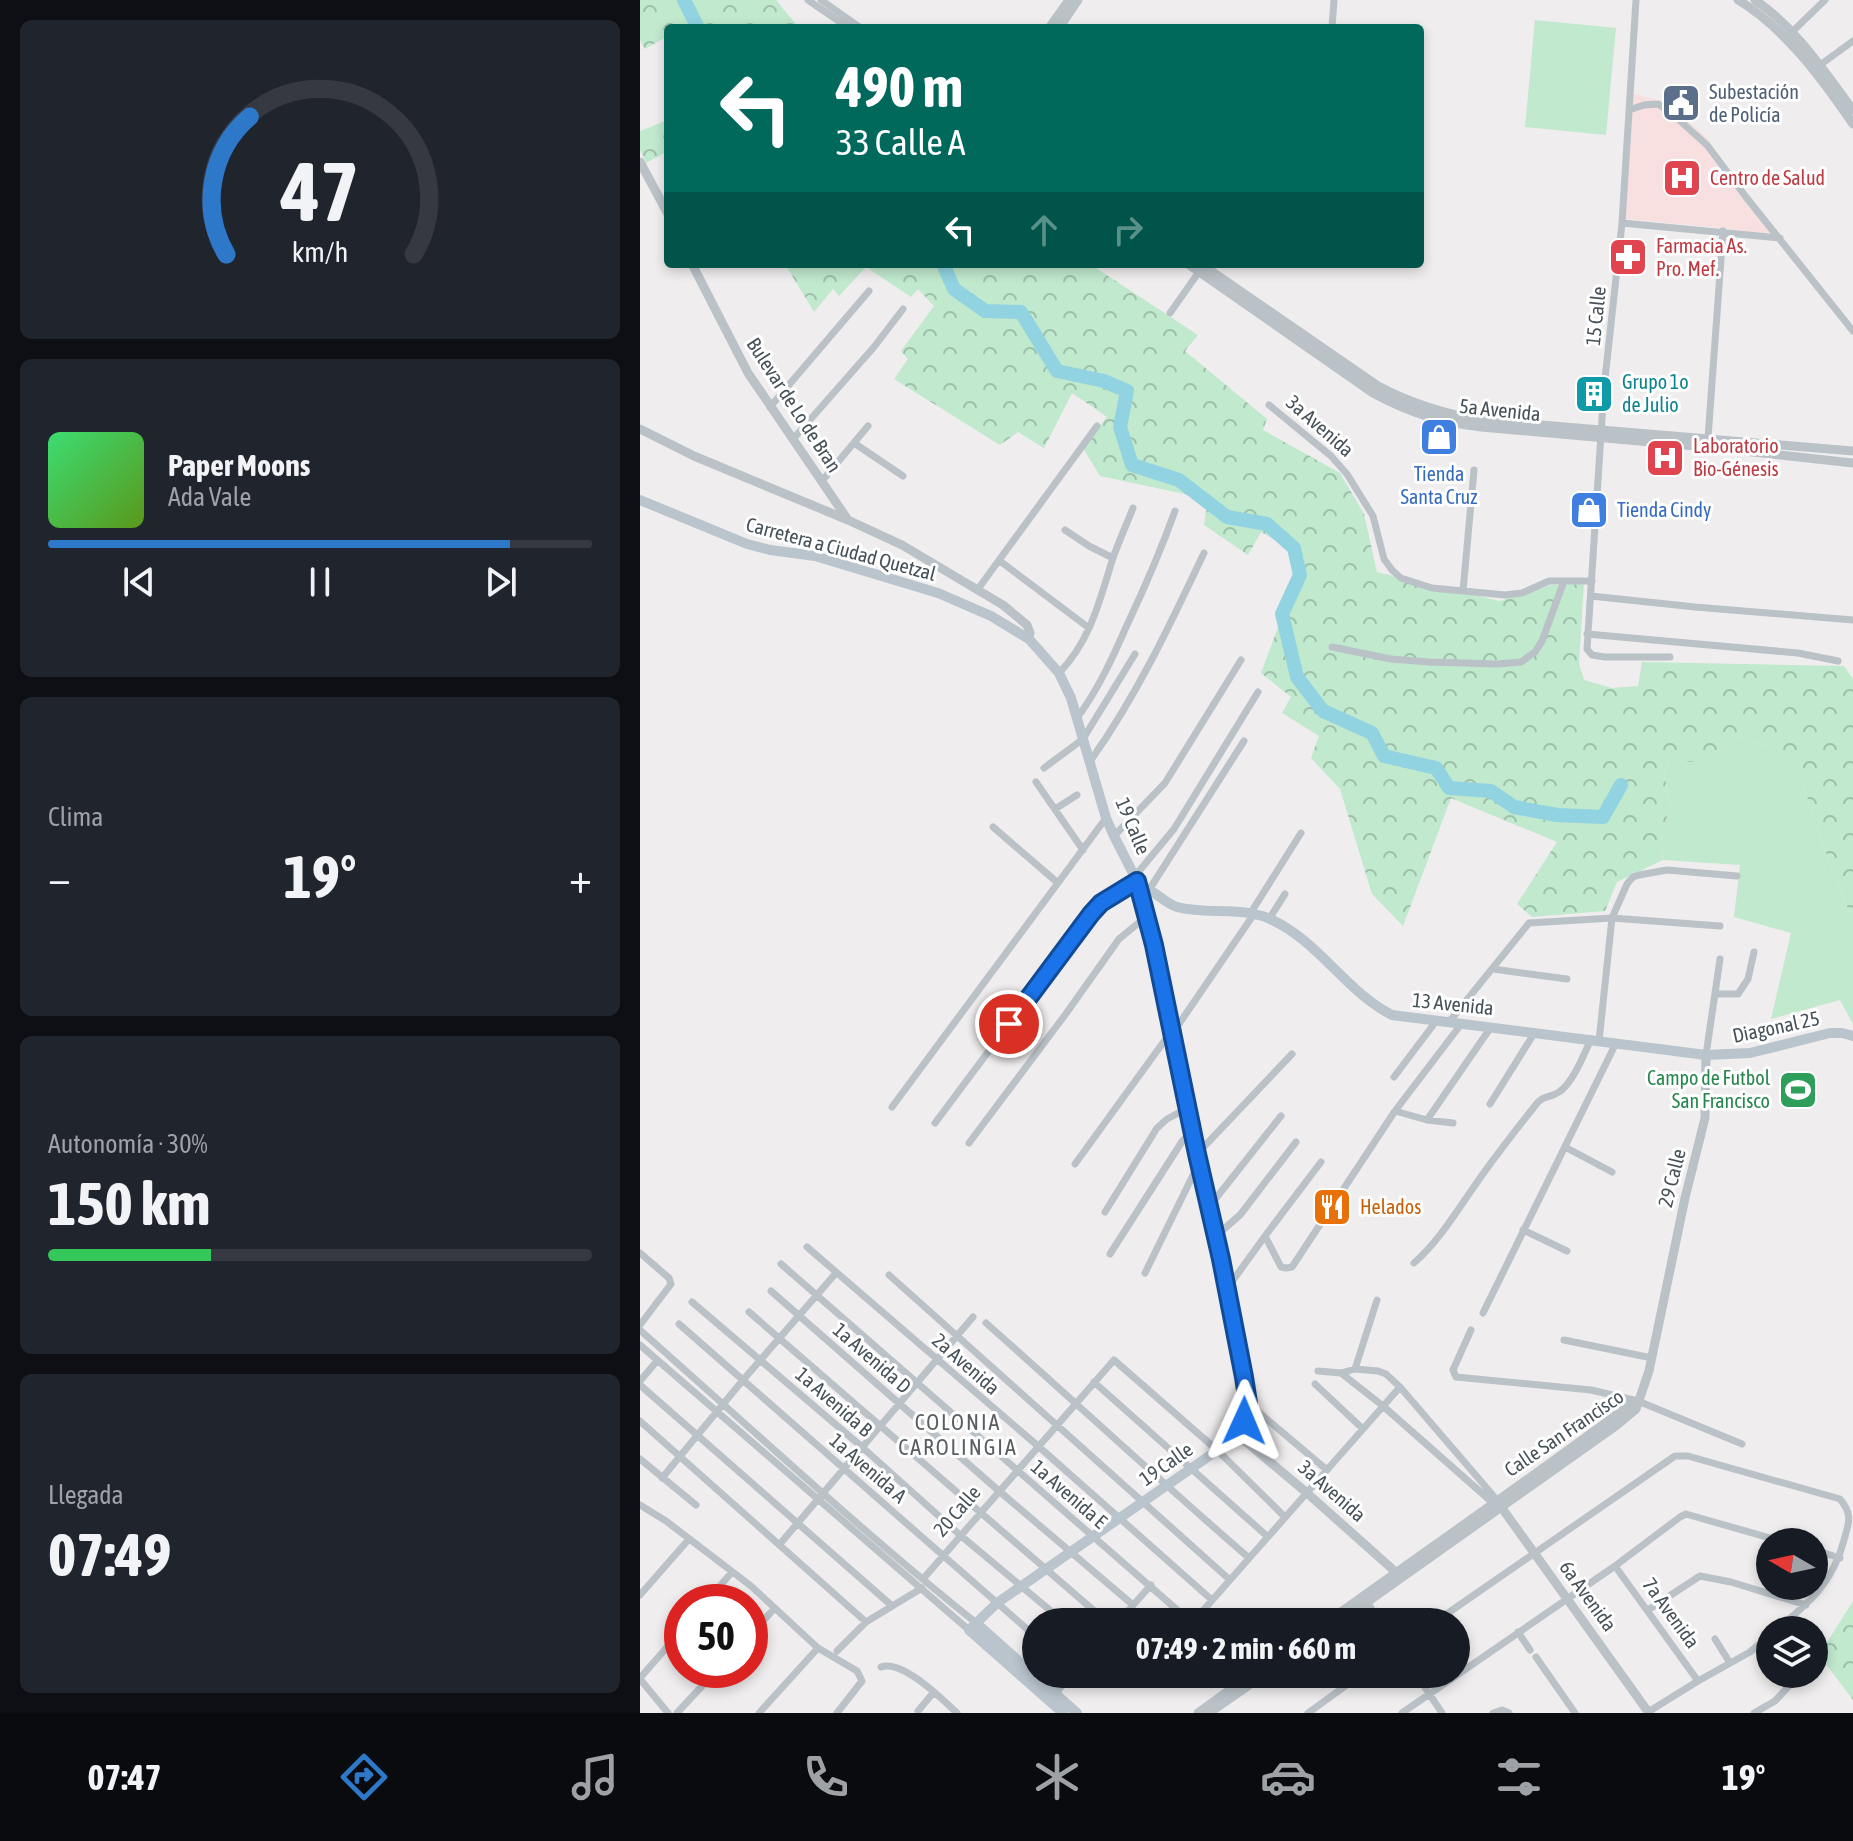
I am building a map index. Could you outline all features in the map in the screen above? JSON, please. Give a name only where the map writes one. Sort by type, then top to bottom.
[{"type":"main road","name":"Carretera a Ciudad Quetzal","points":[[640,500],[747,544],[815,556],[938,593],[991,616],[1029,639]]},
{"type":"main road","name":"19 Calle","points":[[972,1626],[997,1603],[1192,1469],[1237,1434],[1248,1403],[1216,1236],[1140,884],[1106,818],[1071,698],[1059,673],[1029,639]]},
{"type":"main road","name":"13 Avenida","points":[[1140,884],[1176,907],[1252,914],[1269,919],[1284,927],[1379,1008],[1392,1015],[1706,1055]]},
{"type":"main road","name":"Diagonal 25","points":[[1706,1055],[1750,1053],[1830,1033],[1853,1036]]},
{"type":"main road","points":[[972,1626],[1077,1713]]},
{"type":"main road","points":[[972,1626],[1063,1713]]},
{"type":"street","points":[[808,0],[843,24]]},
{"type":"street","points":[[821,0],[855,24]]},
{"type":"street","points":[[1052,24],[1069,0]]},
{"type":"street","points":[[1062,24],[1078,0]]},
{"type":"street","points":[[1332,24],[1334,0]]},
{"type":"street","name":"15 Calle","points":[[1587,634],[1604,388],[1633,109],[1636,0]]},
{"type":"street","points":[[1738,0],[1786,37],[1853,124]]},
{"type":"street","points":[[1755,0],[1792,32],[1851,103]]},
{"type":"street","points":[[1792,32],[1825,0]]},
{"type":"street","points":[[1820,65],[1853,41]]},
{"type":"street","points":[[1633,109],[1658,104],[1707,145],[1853,331]]},
{"type":"street","points":[[640,162],[664,207]]},
{"type":"street","points":[[1622,223],[1780,238]]},
{"type":"street","points":[[1708,438],[1723,231]]},
{"type":"street","name":"Bulevar de Lo de Bran","points":[[694,268],[748,373],[848,520]]},
{"type":"street","points":[[1170,313],[1201,268]]},
{"type":"street","name":"5a Avenida","points":[[1205,268],[1373,393],[1424,417],[1455,424],[1708,438],[1853,451]]},
{"type":"street","points":[[770,407],[869,291]]},
{"type":"street","points":[[794,438],[903,309]]},
{"type":"street","name":"3a Avenida","points":[[1269,405],[1331,456],[1347,474],[1373,516],[1384,559],[1392,570],[1401,578],[1432,588],[1463,591]]},
{"type":"street","points":[[822,481],[868,426]]},
{"type":"street","points":[[978,589],[1097,426]]},
{"type":"street","name":"19 Calle","points":[[640,429],[694,456],[902,545],[978,589],[1017,616],[1027,625],[1029,639]]},
{"type":"street","name":"5a Avenida","points":[[1602,433],[1853,463]]},
{"type":"street","points":[[854,443],[903,476]]},
{"type":"street","points":[[1474,470],[1463,591],[1505,595],[1522,593],[1549,581],[1592,581]]},
{"type":"street","points":[[1059,673],[1077,653],[1089,628],[1133,508]]},
{"type":"street","points":[[1077,718],[1116,649],[1159,556],[1175,511]]},
{"type":"street","points":[[1065,530],[1113,558]]},
{"type":"street","points":[[1091,760],[1153,660],[1204,553]]},
{"type":"street","points":[[1000,561],[1089,628]]},
{"type":"street","points":[[1332,647],[1391,659],[1497,664],[1521,662],[1535,652],[1542,641],[1564,581]]},
{"type":"street","points":[[1591,596],[1853,620]]},
{"type":"street","points":[[1670,657],[1592,655],[1587,649],[1587,634],[1798,653],[1838,661]]},
{"type":"street","points":[[1044,768],[1083,739],[1135,654]]},
{"type":"street","points":[[1114,836],[1165,783],[1241,660]]},
{"type":"street","points":[[1140,884],[1258,692]]},
{"type":"street","points":[[935,1123],[1091,914],[1101,903],[1140,884],[1244,741]]},
{"type":"street","points":[[1036,782],[1083,850]]},
{"type":"street","points":[[1055,809],[1077,795]]},
{"type":"street","points":[[892,1107],[1106,818]]},
{"type":"street","points":[[993,827],[1058,883]]},
{"type":"street","points":[[1075,1164],[1179,1024],[1301,833]]},
{"type":"street","points":[[1414,1263],[1430,1248],[1536,1104],[1543,1097],[1559,1092],[1569,1081],[1595,1040],[1612,918],[1627,884],[1633,877],[1667,870],[1737,876]]},
{"type":"street","points":[[1269,919],[1285,894]]},
{"type":"street","points":[[969,1143],[1119,939],[1147,916]]},
{"type":"street","points":[[1449,1022],[1529,923],[1612,918],[1720,926]]},
{"type":"street","points":[[1716,994],[1738,994],[1748,979],[1754,952]]},
{"type":"street","name":"29 Calle","points":[[1638,1401],[1652,1358],[1705,1118],[1706,1055],[1720,959]]},
{"type":"street","points":[[1493,969],[1567,979]]},
{"type":"street","points":[[1394,1077],[1437,1020]]},
{"type":"street","points":[[1265,1236],[1281,1267],[1292,1267],[1395,1111],[1462,1023]]},
{"type":"street","points":[[1427,1120],[1491,1027]]},
{"type":"street","points":[[1490,1104],[1535,1032]]},
{"type":"street","points":[[1483,1313],[1616,1043]]},
{"type":"street","points":[[1145,1273],[1198,1158],[1292,1054]]},
{"type":"street","points":[[1105,1212],[1157,1128],[1188,1108]]},
{"type":"street","points":[[1395,1111],[1453,1123]]},
{"type":"street","points":[[1209,1207],[1281,1116]]},
{"type":"street","points":[[1110,1254],[1183,1140],[1193,1133]]},
{"type":"street","points":[[1216,1236],[1240,1215],[1296,1142]]},
{"type":"street","points":[[1565,1147],[1612,1172]]},
{"type":"street","points":[[1226,1290],[1321,1162]]},
{"type":"street","points":[[1523,1230],[1567,1251]]},
{"type":"street","name":"2a Avenida","points":[[807,1247],[1212,1600]]},
{"type":"street","points":[[640,1253],[669,1278],[671,1284],[640,1328],[820,1496]]},
{"type":"street","name":"1a Avenida E","points":[[781,1264],[1176,1608]]},
{"type":"street","points":[[662,1478],[836,1273]]},
{"type":"street","points":[[889,1275],[1230,1580]]},
{"type":"street","name":"1a Avenida D","points":[[771,1291],[1133,1605]]},
{"type":"street","points":[[1355,1369],[1377,1300]]},
{"type":"street","name":"1a Avenida B","points":[[692,1302],[1047,1608]]},
{"type":"street","points":[[749,1312],[1091,1608]]},
{"type":"street","points":[[779,1545],[973,1317]]},
{"type":"street","points":[[986,1323],[1249,1558]]},
{"type":"street","name":"1a Avenida A","points":[[679,1324],[1022,1625]]},
{"type":"street","points":[[1471,1330],[1453,1370],[1456,1377],[1591,1390],[1638,1401],[1742,1444]]},
{"type":"street","points":[[1564,1340],[1652,1358]]},
{"type":"street","points":[[640,1345],[972,1626]]},
{"type":"street","name":"20 Calle","points":[[924,1584],[960,1535],[1114,1360],[1217,1450]]},
{"type":"street","points":[[657,1361],[640,1383],[891,1605]]},
{"type":"street","points":[[1318,1371],[1341,1373],[1355,1369],[1386,1374],[1497,1503]]},
{"type":"street","points":[[1341,1373],[1497,1503]]},
{"type":"street","points":[[1094,1382],[1268,1537]]},
{"type":"street","points":[[1315,1384],[1363,1429]]},
{"type":"street","points":[[1205,1608],[1400,1387]]},
{"type":"street","name":"Calle San Francisco","points":[[1348,1608],[1497,1503],[1617,1425],[1636,1409],[1638,1401]]},
{"type":"street","points":[[1256,1410],[1327,1470]]},
{"type":"street","points":[[640,1421],[866,1622]]},
{"type":"street","name":"3a Avenida","points":[[1237,1434],[1399,1575]]},
{"type":"street","points":[[1217,1450],[1285,1517]]},
{"type":"street","points":[[1455,1608],[1675,1456],[1688,1456],[1840,1499],[1848,1508],[1850,1518],[1837,1565],[1814,1598],[1793,1616]]},
{"type":"street","points":[[640,1459],[696,1505]]},
{"type":"street","name":"6a Avenida","points":[[1497,1503],[1648,1713]]},
{"type":"street","points":[[640,1505],[751,1586],[818,1648],[857,1671],[862,1681],[837,1713]]},
{"type":"street","points":[[1402,1713],[1686,1514],[1756,1534]]},
{"type":"street","points":[[640,1595],[689,1539]]},
{"type":"street","points":[[1828,1554],[1840,1558]]},
{"type":"street","name":"7a Avenida","points":[[1615,1566],[1698,1681]]},
{"type":"street","points":[[722,1584],[732,1572]]},
{"type":"street","name":"Calle San Francisco","points":[[1359,1608],[1399,1575]]},
{"type":"street","points":[[1648,1610],[1700,1576],[1806,1605]]},
{"type":"street","points":[[837,1651],[866,1622],[924,1584]]},
{"type":"street","points":[[1130,1608],[1151,1585]]},
{"type":"street","points":[[1367,1602],[1371,1608]]},
{"type":"street","points":[[768,1616],[774,1609]]},
{"type":"street","points":[[1518,1632],[1575,1713]]},
{"type":"street","points":[[1715,1639],[1730,1663]]},
{"type":"street","points":[[1648,1713],[1756,1647]]},
{"type":"street","points":[[759,1713],[818,1648]]},
{"type":"street","points":[[664,1651],[640,1678],[668,1713]]},
{"type":"street","points":[[881,1667],[893,1666],[931,1689],[957,1713]]},
{"type":"street","points":[[677,1713],[700,1688]]},
{"type":"street","points":[[1055,1694],[1060,1688]]},
{"type":"street","points":[[1198,1713],[1233,1688]]},
{"type":"street","points":[[1209,1713],[1245,1688]]},
{"type":"street","points":[[1308,1713],[1343,1688]]},
{"type":"street","points":[[1425,1688],[1442,1713]]},
{"type":"street","points":[[1754,1713],[1775,1701],[1787,1688]]},
{"type":"street","points":[[918,1711],[931,1689]]},
{"type":"street","points":[[1493,1713],[1506,1711]]},
{"type":"shaded area","name":"Centro de Salud","points":[[1633,93],[1667,103],[1706,137],[1778,238],[1723,228],[1625,219]]},
{"type":"green space","points":[[640,0],[776,0],[796,24],[664,24],[664,38],[645,49],[640,40]]},
{"type":"green space","points":[[1535,20],[1616,28],[1606,135],[1525,127]]},
{"type":"green space","points":[[664,122],[664,153],[646,163],[640,150],[640,131]]},
{"type":"green space","points":[[787,268],[865,268],[839,296],[833,289],[814,312]]},
{"type":"green space","points":[[868,268],[1096,268],[1198,335],[1185,351],[1267,419],[1263,430],[1340,473],[1364,514],[1377,572],[1500,601],[1551,585],[1584,584],[1579,663],[1584,680],[1612,688],[1638,686],[1642,662],[1844,666],[1853,679],[1853,915],[1847,907],[1818,832],[1802,781],[1771,748],[1738,736],[1698,762],[1668,761],[1664,775],[1671,805],[1661,834],[1663,860],[1617,882],[1605,911],[1532,917],[1517,904],[1557,842],[1451,798],[1403,926],[1372,894],[1340,789],[1311,758],[1319,736],[1282,713],[1291,697],[1261,673],[1304,557],[1261,532],[1248,555],[1204,525],[1208,499],[1100,476],[1083,448],[1107,417],[1072,393],[1044,448],[1018,432],[1000,445],[894,379],[908,359],[901,351],[934,306],[918,289],[911,297]]},
{"type":"green space","points":[[1738,736],[1771,748],[1802,781],[1818,832],[1847,907],[1853,915],[1853,1024],[1840,1000],[1771,1019],[1791,933],[1734,917],[1740,865],[1663,860],[1661,834],[1671,805],[1664,775],[1668,761],[1717,751]]},
{"type":"green space","points":[[1853,1601],[1853,1700],[1828,1667],[1828,1641]]},
{"type":"waterway","points":[[684,0],[696,24]]},
{"type":"waterway","points":[[945,268],[954,289],[985,311],[1021,312],[1057,371],[1104,381],[1127,391],[1120,427],[1132,465],[1179,480],[1227,517],[1267,524],[1294,548],[1300,575],[1282,614],[1297,677],[1323,711],[1372,733],[1384,756],[1436,768],[1449,788],[1491,791],[1514,807],[1557,815],[1603,817],[1621,785]]},
{"type":"place","name":"Subestación de Policía","points":[[1681,103]]},
{"type":"place","name":"Centro de Salud","points":[[1682,178]]},
{"type":"place","name":"Farmacia As. Pro. Mef.","points":[[1628,257]]},
{"type":"place","name":"Grupo 1o de Julio","points":[[1594,394]]},
{"type":"place","name":"Tienda Santa Cruz","points":[[1439,437]]},
{"type":"place","name":"Laboratorio Bio-Génesis","points":[[1665,458]]},
{"type":"place","name":"Tienda Cindy","points":[[1589,510]]},
{"type":"place","name":"Campo de Futbol San Francisco","points":[[1798,1090]]},
{"type":"place","name":"Helados","points":[[1332,1207]]},
{"type":"district","name":"COLONIA CAROLINGIA","points":[[958,1434]]},
{"type":"route","points":[[1009,1024],[1091,914],[1101,903],[1137,881],[1154,945],[1221,1259],[1248,1403],[1244,1421]]}]
